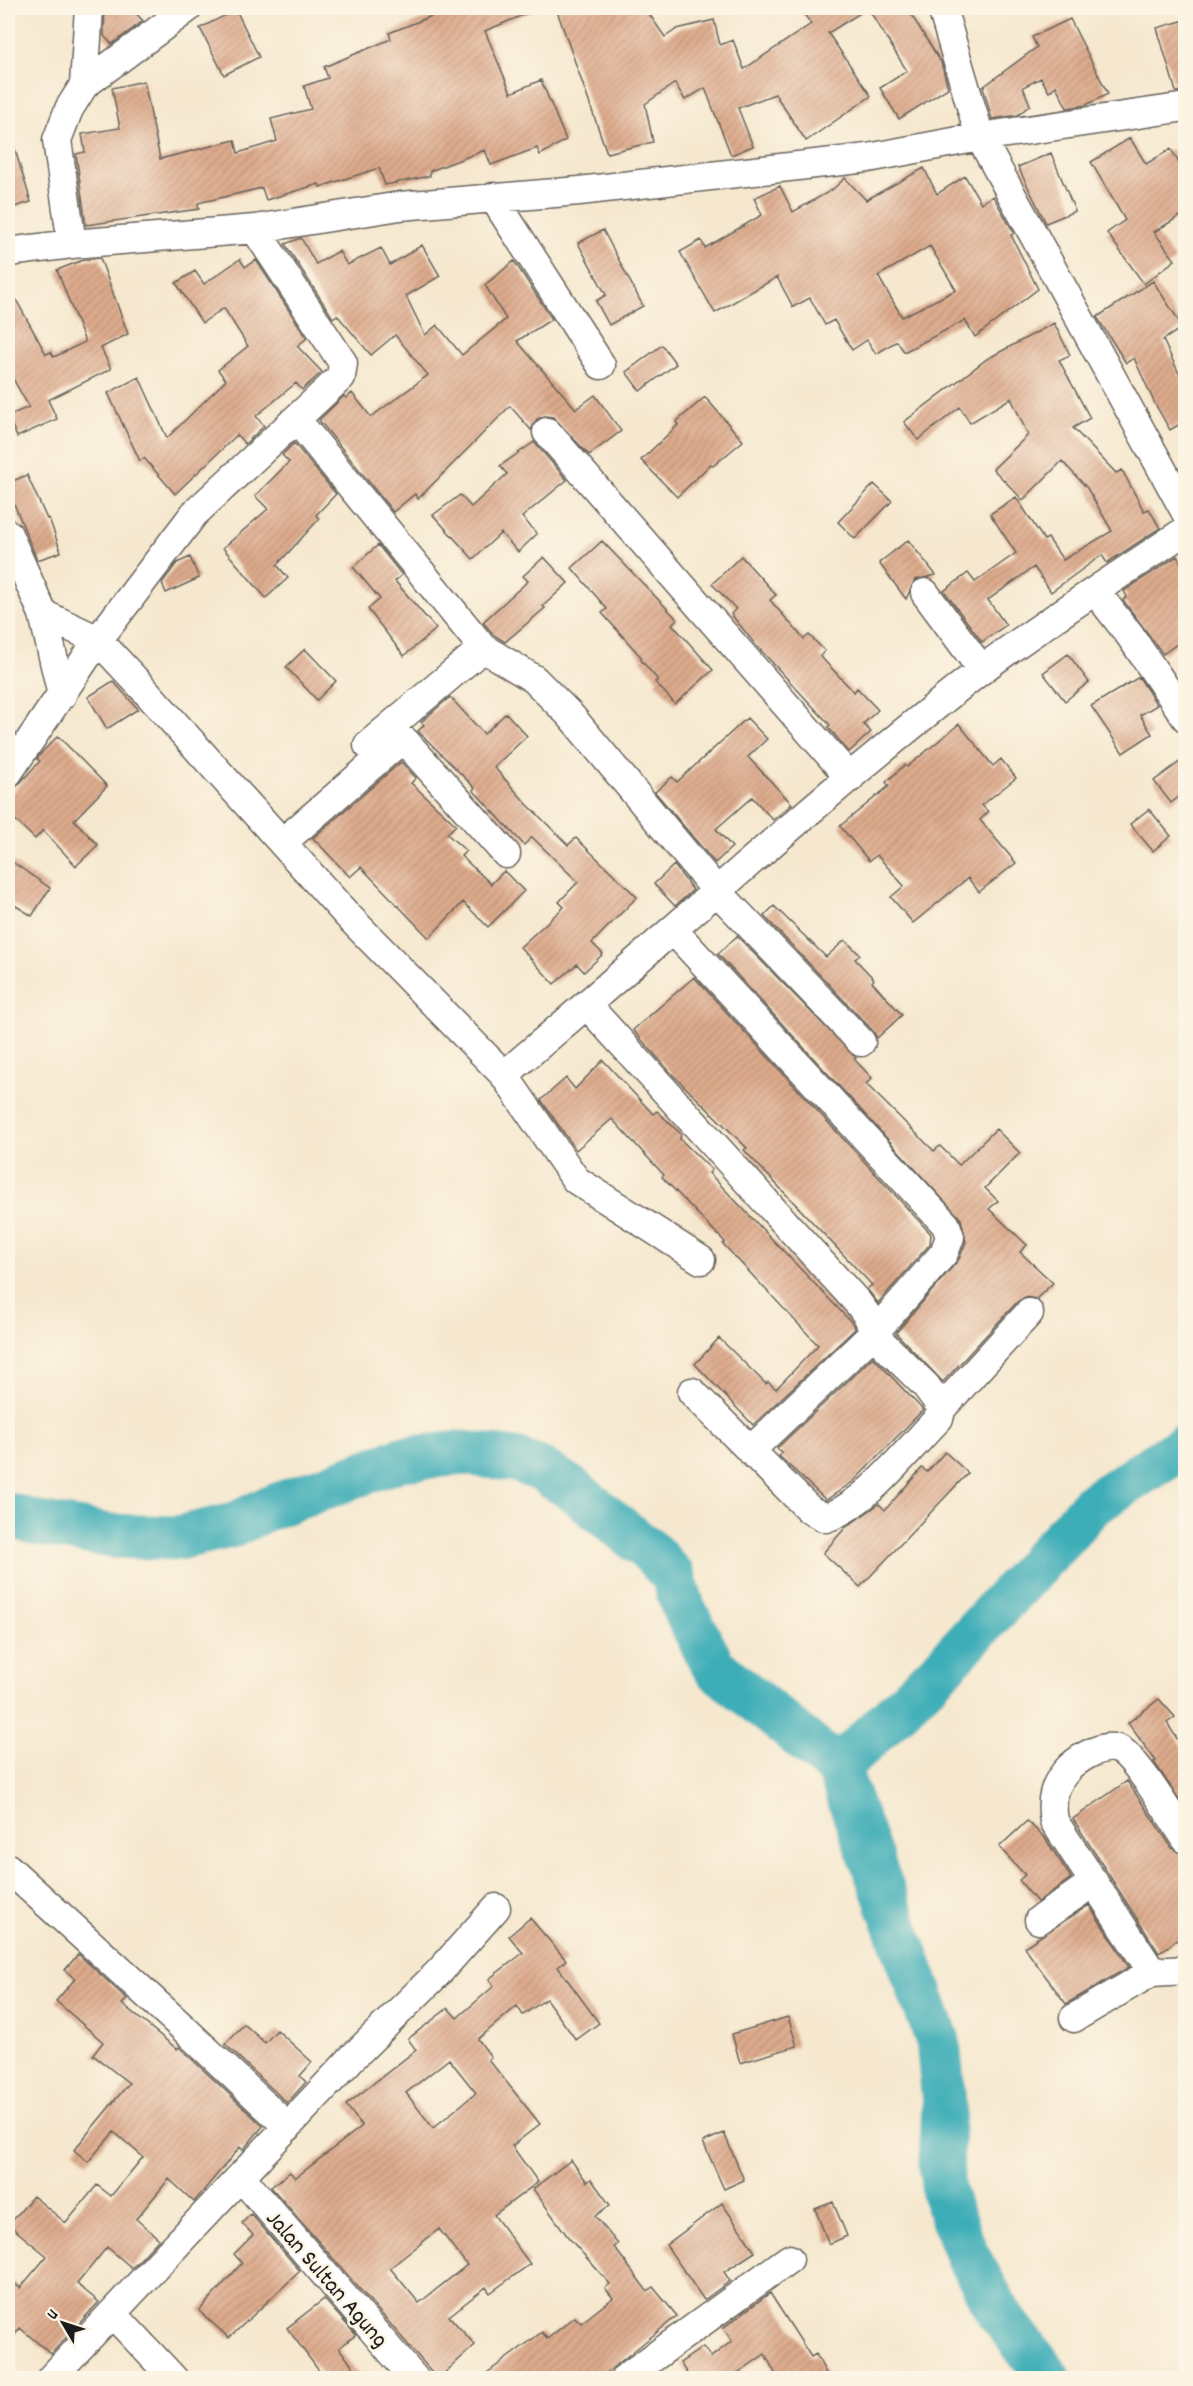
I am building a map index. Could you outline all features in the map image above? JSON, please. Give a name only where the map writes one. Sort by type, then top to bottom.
[{"type":"street","points":[[84,85],[89,8]]},
{"type":"street","points":[[72,244],[57,140],[62,123],[84,85],[188,8]]},
{"type":"street","points":[[942,8],[980,137],[1185,513]]},
{"type":"street","points":[[8,252],[72,244],[255,230],[400,206],[579,191],[868,158],[980,137],[1185,107]]},
{"type":"street","points":[[493,197],[601,365]]},
{"type":"street","points":[[8,774],[98,640],[194,514],[338,382],[344,370],[344,363],[255,230]]},
{"type":"street","points":[[296,419],[483,648],[534,679],[570,715],[716,890],[861,1042]]},
{"type":"street","points":[[547,432],[850,777]]},
{"type":"street","points":[[504,1075],[673,930],[716,890],[982,670],[1185,531]]},
{"type":"street","points":[[8,534],[43,614],[62,695]]},
{"type":"street","points":[[1096,592],[1131,637],[1185,718]]},
{"type":"street","points":[[925,593],[982,670]]},
{"type":"street","points":[[43,614],[98,640],[348,915],[504,1075],[576,1180],[701,1260]]},
{"type":"street","points":[[278,836],[483,648]]},
{"type":"street","points":[[278,836],[401,740],[405,741],[506,854]]},
{"type":"street","points":[[673,930],[946,1225],[950,1237],[944,1253],[873,1334],[752,1449]]},
{"type":"street","points":[[587,1005],[858,1303],[869,1317],[873,1334],[926,1386],[942,1408]]},
{"type":"street","points":[[692,1392],[752,1449],[810,1510],[826,1518],[842,1512],[859,1499],[939,1418],[942,1408],[1029,1313]]},
{"type":"street","points":[[1152,1972],[1054,1821],[1051,1803],[1058,1780],[1073,1765],[1104,1747],[1120,1750],[1134,1763],[1185,1839]]},
{"type":"street","points":[[8,1868],[288,2127]]},
{"type":"street","points":[[1039,1920],[1094,1882]]},
{"type":"street","points":[[51,2379],[352,2058],[440,1971],[496,1908]]},
{"type":"street","points":[[1074,2018],[1152,1972],[1185,1970]]},
{"type":"street","name":"Jalan Sultan Agung","points":[[241,2177],[414,2379]]},
{"type":"street","points":[[626,2379],[789,2259]]},
{"type":"street","points":[[112,2313],[173,2379]]},
{"type":"building","points":[[105,8],[131,8],[143,21],[112,44],[104,36]]},
{"type":"building","points":[[440,8],[540,8],[485,31],[511,93],[541,80],[566,140],[540,155],[537,148],[491,165],[485,150],[430,171],[430,176],[385,185],[379,168],[320,187],[319,184],[266,200],[262,188],[198,203],[199,209],[86,225],[76,154],[85,152],[82,134],[120,128],[112,88],[144,81],[160,159],[235,140],[238,153],[277,141],[271,119],[311,109],[304,86],[328,78],[324,67],[391,39],[389,33],[442,12]]},
{"type":"building","points":[[556,8],[645,8],[665,37],[677,29],[714,20],[720,45],[733,40],[744,69],[811,24],[800,8],[868,8],[828,33],[871,96],[806,141],[775,94],[738,108],[753,146],[731,155],[705,88],[685,100],[675,83],[645,104],[653,142],[607,153]]},
{"type":"building","points":[[868,8],[907,8],[941,62],[948,88],[899,119],[880,88],[907,71]]},
{"type":"building","points":[[236,10],[259,57],[224,75],[200,28]]},
{"type":"building","points":[[1070,19],[1108,94],[1086,105],[1067,108],[1056,86],[1049,92],[1041,78],[1023,87],[1030,105],[1018,115],[992,119],[983,87],[1037,47],[1032,37]]},
{"type":"building","points":[[1185,20],[1185,91],[1176,92],[1157,28]]},
{"type":"building","points":[[1130,138],[1146,164],[1171,149],[1185,174],[1185,213],[1154,232],[1175,260],[1144,284],[1107,233],[1125,220],[1091,162]]},
{"type":"building","points":[[8,143],[13,143],[31,202],[8,209]]},
{"type":"building","points":[[1051,153],[1075,211],[1046,223],[1018,167]]},
{"type":"building","points":[[924,168],[937,194],[965,176],[981,203],[993,196],[1014,233],[1011,235],[1038,289],[975,337],[965,320],[904,352],[897,341],[876,354],[867,340],[852,350],[834,320],[825,325],[810,298],[793,307],[777,277],[715,313],[680,252],[701,240],[705,248],[762,215],[754,198],[780,186],[793,212],[832,190],[845,178],[866,200]],"holes":[[[930,246],[956,290],[902,317],[878,276]]]},
{"type":"building","points":[[603,230],[643,306],[609,325],[596,301],[606,295],[578,243]]},
{"type":"building","points":[[301,238],[316,264],[339,251],[347,265],[381,248],[390,265],[422,245],[440,276],[406,296],[425,335],[437,325],[462,355],[506,319],[485,285],[514,261],[552,319],[517,341],[576,409],[595,395],[621,431],[589,455],[553,417],[544,416],[537,419],[531,430],[510,406],[418,499],[415,494],[393,512],[319,420],[344,396],[346,398],[352,393],[371,417],[428,375],[395,335],[371,355],[337,315],[333,318],[285,244]]},
{"type":"building","points":[[100,258],[128,334],[101,348],[111,369],[48,400],[57,419],[17,437],[8,416],[29,407],[8,370],[8,285],[46,354],[51,352],[54,357],[85,342],[57,270],[83,260]]},
{"type":"building","points":[[240,259],[245,267],[256,260],[307,338],[297,346],[322,372],[302,390],[296,383],[256,416],[264,426],[245,444],[237,435],[175,494],[144,458],[140,461],[108,393],[139,377],[167,438],[226,380],[218,370],[248,346],[224,308],[202,323],[176,283],[195,271],[204,284]]},
{"type":"building","points":[[1153,281],[1183,327],[1163,340],[1185,386],[1185,421],[1170,430],[1134,358],[1126,363],[1097,317]]},
{"type":"building","points":[[1054,323],[1070,355],[1059,360],[1090,418],[1073,428],[1116,473],[1122,470],[1144,511],[1149,509],[1160,528],[1107,563],[1102,555],[1051,592],[1034,567],[988,600],[1006,625],[982,642],[944,591],[968,573],[975,582],[1016,553],[990,514],[1016,497],[1044,540],[1048,538],[1063,560],[1112,531],[1087,488],[1062,461],[1023,500],[993,469],[1028,435],[1011,398],[970,423],[960,407],[918,440],[904,422],[987,359]]},
{"type":"building","points":[[662,345],[676,364],[640,391],[626,372]]},
{"type":"building","points":[[705,397],[743,441],[713,466],[711,464],[677,497],[641,460],[678,425],[676,422]]},
{"type":"building","points":[[534,442],[567,480],[522,517],[537,534],[518,552],[501,533],[473,559],[433,515],[460,495],[471,507],[507,474],[500,466]]},
{"type":"building","points":[[294,443],[336,494],[316,515],[319,519],[277,565],[288,578],[266,598],[223,548],[268,509],[255,496],[289,462],[282,455]]},
{"type":"building","points":[[27,475],[47,519],[49,518],[61,552],[37,560],[8,489],[8,483]]},
{"type":"building","points":[[874,484],[892,501],[855,539],[838,522]]},
{"type":"building","points":[[908,540],[936,575],[915,580],[906,599],[879,563]]},
{"type":"building","points":[[602,541],[677,619],[672,624],[713,670],[675,704],[655,682],[658,680],[640,659],[642,658],[602,613],[607,609],[572,568]]},
{"type":"building","points":[[378,545],[402,575],[395,581],[436,629],[404,656],[368,609],[380,599],[353,567]]},
{"type":"building","points":[[741,556],[776,595],[770,600],[804,639],[809,635],[825,651],[820,656],[854,692],[857,688],[878,710],[863,724],[871,732],[849,752],[828,727],[830,725],[755,644],[731,614],[736,609],[712,584]]},
{"type":"building","points":[[1177,556],[1185,570],[1185,638],[1163,654],[1123,600],[1127,597],[1124,591]]},
{"type":"building","points":[[190,557],[199,578],[166,593],[162,583],[177,563]]},
{"type":"building","points":[[544,557],[568,583],[543,606],[545,608],[505,642],[494,635],[483,622],[528,581],[523,576]]},
{"type":"building","points":[[305,649],[336,681],[317,700],[286,667]]},
{"type":"building","points":[[1068,654],[1089,682],[1065,701],[1043,673]]},
{"type":"building","points":[[1139,677],[1157,705],[1140,715],[1152,734],[1123,753],[1091,706]]},
{"type":"building","points":[[113,681],[138,709],[107,729],[88,697]]},
{"type":"building","points":[[450,697],[484,734],[506,713],[527,736],[494,767],[568,845],[576,838],[637,897],[592,943],[603,954],[584,972],[577,964],[554,984],[520,947],[564,907],[559,902],[578,882],[532,837],[524,845],[473,790],[475,788],[418,731],[424,725],[421,722]]},
{"type":"building","points":[[747,718],[767,739],[748,757],[792,804],[773,820],[752,797],[716,829],[732,847],[715,863],[655,792],[672,777],[677,782]]},
{"type":"building","points":[[959,724],[993,766],[1001,759],[1016,778],[982,805],[988,812],[980,820],[1016,863],[979,892],[968,878],[913,923],[891,897],[904,886],[877,855],[869,861],[840,826],[889,786],[886,782],[905,765],[907,767]]},
{"type":"building","points":[[58,736],[107,786],[74,820],[98,845],[76,866],[43,830],[35,839],[8,813],[8,796],[40,761],[37,759]]},
{"type":"building","points":[[1185,758],[1185,792],[1171,803],[1154,781]]},
{"type":"building","points":[[401,762],[416,778],[411,783],[456,825],[447,834],[466,851],[461,856],[491,884],[504,871],[524,891],[488,927],[463,902],[429,938],[361,867],[350,877],[313,838]]},
{"type":"building","points":[[1149,809],[1171,836],[1153,851],[1130,824]]},
{"type":"building","points":[[8,859],[50,888],[32,916],[8,901]]},
{"type":"building","points":[[674,865],[693,890],[675,906],[654,884]]},
{"type":"building","points":[[774,906],[826,957],[845,940],[860,955],[855,959],[874,979],[872,982],[902,1015],[877,1038],[873,1031],[764,916]]},
{"type":"building","points":[[737,936],[856,1058],[854,1059],[872,1078],[866,1084],[934,1151],[940,1146],[959,1165],[996,1129],[1020,1153],[985,1188],[998,1201],[989,1209],[1027,1245],[1020,1252],[1053,1283],[1036,1299],[1025,1297],[1017,1302],[943,1382],[896,1333],[959,1259],[966,1242],[961,1219],[718,954]]},
{"type":"building","points":[[694,977],[931,1234],[930,1244],[878,1303],[867,1289],[872,1285],[744,1150],[747,1148],[672,1074],[633,1030]]},
{"type":"building","points":[[603,1060],[653,1114],[657,1111],[681,1134],[680,1139],[712,1170],[709,1173],[854,1325],[855,1329],[753,1425],[695,1364],[719,1338],[766,1384],[768,1382],[776,1389],[818,1345],[723,1244],[725,1242],[662,1177],[664,1175],[612,1119],[576,1150],[541,1100],[566,1078],[575,1089]]},
{"type":"building","points":[[873,1357],[923,1410],[854,1481],[826,1500],[779,1456],[782,1453],[777,1448]]},
{"type":"building","points":[[945,1452],[968,1473],[860,1587],[823,1553],[845,1528],[879,1504],[885,1510],[922,1468],[927,1472]]},
{"type":"building","points":[[1159,1699],[1175,1717],[1167,1723],[1185,1751],[1185,1808],[1154,1762],[1156,1761],[1128,1723]]},
{"type":"building","points":[[1127,1781],[1172,1848],[1185,1855],[1185,1934],[1159,1953],[1073,1819]]},
{"type":"building","points":[[1027,1821],[1045,1838],[1071,1878],[1037,1902],[1019,1880],[1025,1875],[999,1847]]},
{"type":"building","points":[[1089,1905],[1129,1967],[1066,2004],[1024,1947]]},
{"type":"building","points":[[530,1918],[566,1960],[558,1967],[599,2023],[576,2040],[546,1999],[523,2015],[517,2006],[478,2039],[491,2057],[488,2059],[540,2124],[512,2146],[538,2182],[494,2215],[530,2264],[490,2293],[486,2287],[449,2316],[475,2345],[438,2379],[271,2187],[290,2172],[295,2178],[362,2126],[346,2105],[416,2050],[408,2039],[448,2008],[457,2018],[494,1986],[489,1979],[523,1953],[509,1936]],"holes":[[[449,2059],[476,2093],[433,2128],[406,2093]],[[439,2229],[467,2265],[419,2303],[390,2268]]]},
{"type":"building","points":[[78,1954],[127,1999],[122,2004],[177,2049],[179,2047],[263,2126],[243,2150],[240,2147],[194,2202],[169,2179],[136,2219],[159,2239],[132,2268],[107,2247],[77,2284],[99,2302],[51,2354],[20,2328],[8,2343],[8,2277],[20,2288],[47,2256],[9,2225],[33,2196],[66,2223],[97,2185],[111,2196],[143,2157],[114,2132],[88,2162],[74,2150],[129,2083],[93,2055],[103,2042],[56,2001],[75,1979],[65,1970]]},
{"type":"building","points":[[788,2017],[797,2046],[740,2063],[732,2034]]},
{"type":"building","points":[[244,2024],[265,2043],[277,2030],[312,2062],[300,2076],[306,2082],[287,2103],[225,2044]]},
{"type":"building","points":[[724,2133],[744,2180],[724,2189],[703,2142]]},
{"type":"building","points":[[571,2160],[587,2182],[591,2179],[610,2205],[595,2216],[618,2244],[614,2247],[647,2291],[653,2287],[677,2316],[599,2379],[479,2379],[542,2332],[547,2339],[575,2317],[581,2323],[613,2298],[605,2288],[610,2284],[568,2237],[533,2189]]},
{"type":"building","points":[[833,2202],[847,2236],[829,2244],[815,2209]]},
{"type":"building","points":[[722,2203],[755,2252],[724,2272],[730,2281],[704,2300],[666,2245]]},
{"type":"building","points":[[251,2214],[300,2271],[229,2338],[199,2311],[242,2263],[234,2254],[253,2235],[242,2223]]},
{"type":"building","points":[[770,2293],[811,2357],[816,2354],[829,2379],[774,2379],[777,2377],[765,2354],[729,2379],[682,2379],[688,2375],[680,2363],[703,2347],[711,2357],[732,2341],[723,2328]]},
{"type":"building","points":[[324,2299],[356,2335],[339,2348],[362,2379],[325,2379],[287,2328]]},
{"type":"waterway","points":[[838,1768],[944,1666],[1093,1504],[1186,1445]]},
{"type":"waterway","points":[[8,1515],[40,1524],[111,1536],[178,1538],[234,1525],[264,1510],[401,1459],[464,1453],[516,1460],[542,1470],[572,1489],[652,1553],[673,1576],[683,1607],[714,1667],[838,1768],[938,2041],[944,2103],[941,2164],[944,2195],[966,2253],[1001,2316],[1049,2378]]}]
